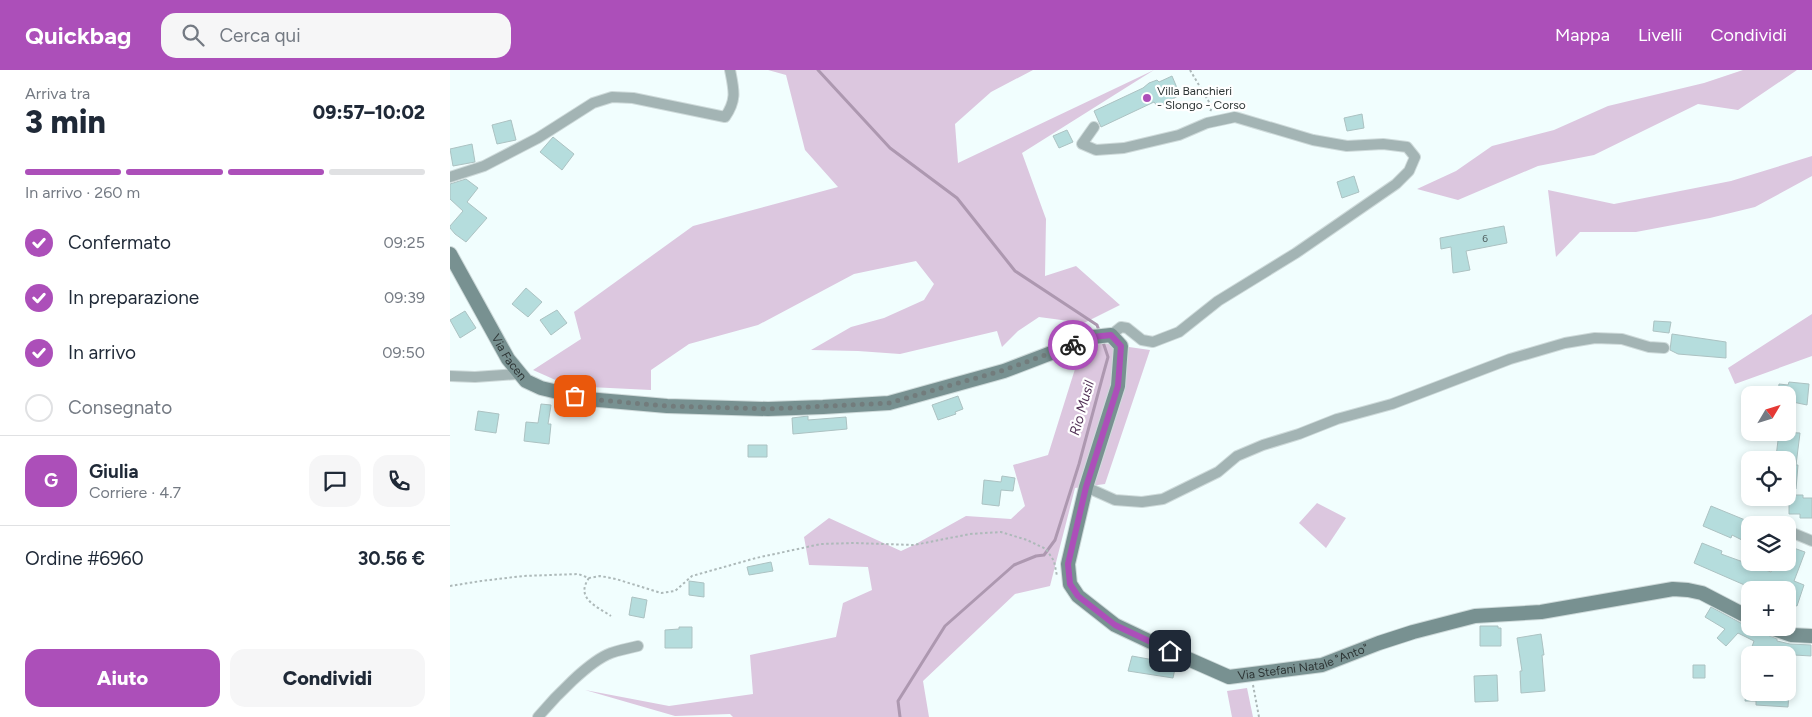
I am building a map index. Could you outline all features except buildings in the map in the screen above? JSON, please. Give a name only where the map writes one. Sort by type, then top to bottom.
[{"type":"street","points":[[450,177],[484,166],[538,138],[594,103],[612,97],[633,98],[725,117],[735,96],[730,70]]},
{"type":"street","points":[[1094,127],[1082,144],[1096,150],[1124,148],[1152,142],[1179,135],[1207,123],[1235,117],[1313,140],[1347,146],[1383,144],[1407,147],[1415,157],[1409,171],[1396,184],[1296,253],[1218,301],[1179,332],[1153,342],[1142,340],[1127,328],[1121,327],[1111,335]]},
{"type":"street","name":"Via Facen","points":[[450,254],[518,374],[526,381],[541,388],[587,399],[667,406],[768,409],[889,403],[1004,370],[1093,337],[1111,335]]},
{"type":"street","name":"Via Stefani Natale \"Anto\"","points":[[1111,335],[1121,346],[1118,386],[1086,487],[1068,564],[1070,584],[1078,596],[1115,625],[1170,651],[1229,677],[1322,665],[1379,642],[1475,616],[1542,612],[1659,590],[1688,590],[1702,593],[1741,613]]},
{"type":"street","points":[[1086,487],[1115,500],[1142,502],[1163,499],[1218,472],[1237,456],[1263,444],[1299,434],[1337,419],[1392,404],[1510,359],[1565,343],[1595,338],[1622,339],[1664,348]]},
{"type":"street","points":[[450,376],[474,378],[518,374]]},
{"type":"street","points":[[1796,535],[1812,541]]},
{"type":"street","points":[[1796,634],[1812,636]]},
{"type":"street","points":[[538,717],[591,664],[610,653],[638,646]]},
{"type":"path","points":[[1190,70],[1212,107],[1207,123]]},
{"type":"path","points":[[450,586],[481,580],[523,576],[578,574],[589,578],[600,576],[616,579],[661,593],[675,591],[692,576],[756,558],[821,544],[914,545],[970,534],[1001,532],[1027,540],[1049,551]]},
{"type":"path","points":[[589,578],[584,585],[584,593],[589,601],[611,616]]},
{"type":"path","points":[[1250,674],[1260,717]]},
{"type":"shaded area","points":[[768,70],[1033,70],[991,92],[955,124],[958,163],[1154,70],[1022,153],[1046,219],[1045,276],[1076,266],[1120,305],[1084,323],[1039,317],[1018,331],[1002,347],[997,331],[900,354],[811,350],[851,327],[884,318],[924,300],[934,284],[916,261],[854,274],[758,325],[689,344],[651,370],[651,390],[569,386],[533,370],[581,339],[574,312],[693,226],[838,187],[805,150],[786,75]]},
{"type":"shaded area","points":[[1743,70],[1797,70],[1738,110],[1698,104],[1594,155],[1538,166],[1458,200],[1417,189],[1456,171],[1492,146],[1554,130],[1608,106],[1704,83]]},
{"type":"shaded area","points":[[1812,156],[1812,176],[1755,207],[1710,218],[1636,232],[1580,232],[1556,257],[1548,190],[1614,204],[1731,181]]},
{"type":"shaded area","points":[[1812,314],[1812,356],[1735,384],[1728,368]]},
{"type":"shaded area","points":[[1101,343],[1150,350],[1105,484],[1075,488],[1050,586],[1015,594],[923,681],[929,717],[733,717],[730,714],[675,716],[585,690],[669,706],[753,694],[750,655],[836,637],[843,603],[872,590],[868,567],[809,565],[804,537],[829,518],[901,551],[966,516],[1011,519],[1025,506],[1013,465],[1048,455],[1080,353]]},
{"type":"shaded area","points":[[1317,503],[1346,518],[1326,548],[1299,523]]},
{"type":"shaded area","points":[[1247,688],[1253,717],[1232,717],[1227,691]]},
{"type":"waterway","name":"Rio Musil","points":[[818,70],[890,148],[957,198],[1015,271],[1097,325],[1100,333]]},
{"type":"waterway","name":"Rio Musil","points":[[900,717],[898,701],[945,626],[1014,565],[1036,556],[1044,555],[1055,540],[1079,464],[1108,357],[1102,339]]},
{"type":"way so far","points":[[575,396],[587,399],[667,406],[768,409],[889,403],[1004,370],[1073,345]]},
{"type":"place","name":"Villa Banchieri - Slongo - Corso","points":[[1147,98]]},
{"type":"route","points":[[1073,345],[1093,337],[1111,335],[1121,346],[1118,386],[1086,487],[1068,564],[1070,584],[1078,596],[1115,625],[1170,651]]}]
